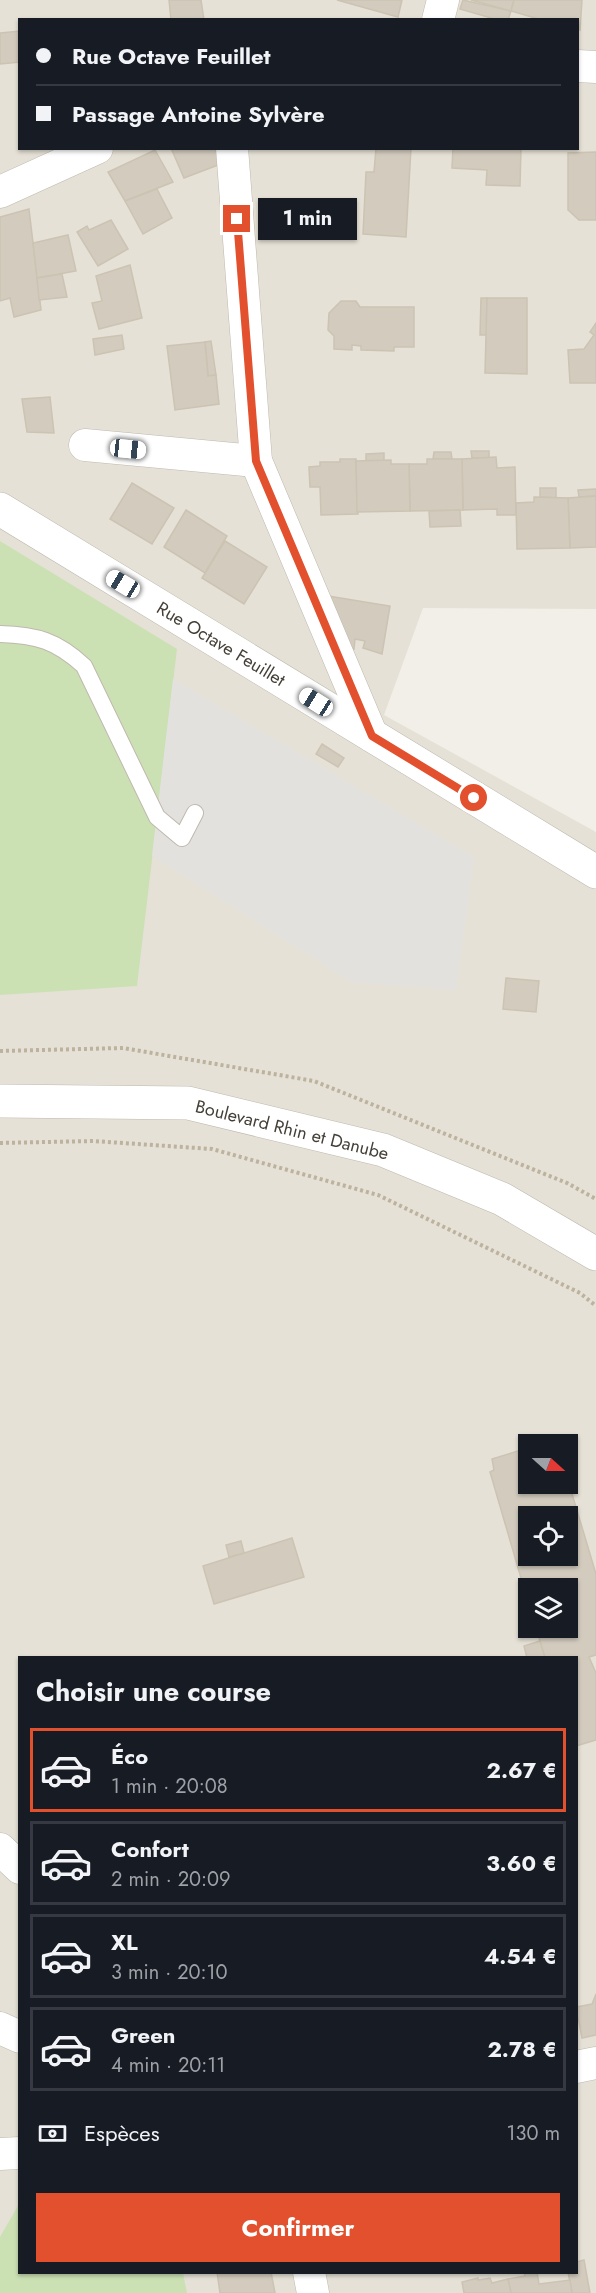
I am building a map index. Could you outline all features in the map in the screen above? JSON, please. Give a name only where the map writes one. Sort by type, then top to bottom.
[{"type":"street","points":[[438,18],[443,0]]},
{"type":"street","points":[[579,66],[596,68]]},
{"type":"street","points":[[0,192],[93,150]]},
{"type":"street","points":[[232,150],[256,461],[372,736]]},
{"type":"street","points":[[85,446],[256,461]]},
{"type":"street","name":"Rue Octave Feuillet","points":[[0,509],[596,872]]},
{"type":"street","name":"Boulevard Rhin et Danube","points":[[0,1101],[189,1103],[383,1150],[502,1199],[596,1254]]},
{"type":"street","points":[[0,1849],[18,1866]]},
{"type":"street","points":[[0,2028],[18,2036]]},
{"type":"street","points":[[578,2067],[596,2063]]},
{"type":"street","points":[[0,2154],[18,2153]]},
{"type":"street","points":[[309,2274],[313,2293]]},
{"type":"lane","points":[[0,634],[30,635],[65,648],[84,666],[157,817],[182,838],[195,813]]},
{"type":"path","points":[[0,1143],[93,1141],[223,1152],[378,1195],[580,1293],[596,1306]]},
{"type":"shaded area","points":[[0,0],[596,0],[596,609],[423,608],[384,715],[596,832],[596,2293],[0,2293]]},
{"type":"shaded area","points":[[173,679],[474,857],[456,990],[351,982],[152,856]]},
{"type":"green space","points":[[0,541],[177,649],[137,986],[0,995]]},
{"type":"green space","points":[[18,2206],[18,2274],[183,2274],[187,2293],[0,2293],[0,2237]]},
{"type":"building","points":[[169,0],[201,0],[204,18],[171,18]]},
{"type":"building","points":[[337,0],[402,0],[398,17]]},
{"type":"building","points":[[463,0],[511,11],[509,18],[491,18],[460,9]]},
{"type":"building","points":[[471,0],[514,0],[511,11]]},
{"type":"building","points":[[514,0],[582,0],[580,30],[579,18],[535,18],[511,11]]},
{"type":"building","points":[[18,31],[18,62],[0,64],[0,33]]},
{"type":"building","points":[[155,150],[173,182],[125,201],[108,172]]},
{"type":"building","points":[[172,150],[224,150],[226,162],[184,178]]},
{"type":"building","points":[[376,150],[411,150],[406,237],[363,234],[366,172],[374,172]]},
{"type":"building","points":[[453,150],[521,150],[520,186],[486,185],[487,170],[452,168]]},
{"type":"building","points":[[596,152],[596,220],[579,220],[568,210],[568,153]]},
{"type":"building","points":[[157,189],[172,218],[143,234],[125,201]]},
{"type":"building","points":[[29,209],[41,310],[14,317],[10,298],[0,301],[0,217]]},
{"type":"building","points":[[111,220],[128,249],[98,266],[77,232],[87,226],[89,230]]},
{"type":"building","points":[[68,235],[76,271],[37,278],[33,243]]},
{"type":"building","points":[[130,265],[142,318],[99,329],[92,303],[102,301],[96,276]]},
{"type":"building","points":[[62,274],[67,297],[39,300],[37,278]]},
{"type":"building","points":[[481,298],[487,298],[488,334],[485,335],[480,335]]},
{"type":"building","points":[[487,298],[527,298],[527,374],[485,373]]},
{"type":"building","points":[[341,301],[356,301],[360,307],[414,307],[414,347],[394,347],[394,351],[361,350],[361,346],[352,345],[352,350],[334,349],[334,336],[328,330],[329,313]]},
{"type":"building","points":[[596,323],[596,383],[570,383],[568,350],[584,349],[594,335],[590,332]]},
{"type":"building","points":[[122,335],[124,349],[95,355],[93,339]]},
{"type":"building","points":[[211,341],[216,375],[208,376],[205,342]]},
{"type":"building","points":[[205,342],[208,376],[216,375],[219,404],[175,410],[167,346]]},
{"type":"building","points":[[50,397],[54,433],[27,432],[22,399]]},
{"type":"building","points":[[471,451],[489,451],[489,458],[472,458]]},
{"type":"building","points":[[434,452],[451,452],[452,459],[433,459]]},
{"type":"building","points":[[384,453],[384,461],[366,461],[366,454]]},
{"type":"building","points":[[496,457],[497,468],[515,467],[516,515],[497,515],[497,509],[463,510],[462,459]]},
{"type":"building","points":[[340,459],[356,459],[358,514],[321,515],[320,487],[310,487],[309,467],[320,466],[320,462],[340,462]]},
{"type":"building","points":[[427,459],[462,459],[463,510],[410,511],[409,464],[427,464]]},
{"type":"building","points":[[391,460],[391,464],[409,464],[410,511],[357,512],[356,461]]},
{"type":"building","points":[[132,483],[174,508],[152,544],[110,519]]},
{"type":"building","points":[[540,488],[556,488],[556,498],[540,497]]},
{"type":"building","points":[[596,489],[596,496],[579,497],[578,490]]},
{"type":"building","points":[[596,496],[596,547],[570,548],[568,498]]},
{"type":"building","points":[[534,497],[568,498],[570,548],[517,549],[516,503],[534,502]]},
{"type":"building","points":[[186,510],[227,536],[205,573],[164,547]]},
{"type":"building","points":[[460,510],[461,526],[430,527],[429,511]]},
{"type":"building","points":[[225,541],[267,567],[244,604],[202,578]]},
{"type":"building","points":[[322,595],[390,606],[382,654],[363,648],[365,641],[355,639],[354,649],[344,647]]},
{"type":"building","points":[[322,744],[344,758],[338,767],[316,754]]},
{"type":"building","points":[[506,978],[539,981],[536,1012],[503,1009]]},
{"type":"building","points":[[518,1451],[518,1494],[572,1494],[576,1506],[518,1506],[518,1566],[578,1566],[578,1514],[596,1574],[596,1655],[589,1657],[596,1673],[596,1740],[578,1745],[578,1656],[544,1656],[539,1638],[578,1638],[578,1578],[521,1578],[490,1472],[494,1470],[492,1459]]},
{"type":"building","points":[[292,1538],[304,1577],[214,1604],[203,1566]]},
{"type":"building","points":[[241,1541],[244,1553],[229,1557],[226,1545]]},
{"type":"building","points":[[540,1641],[544,1656],[526,1656],[524,1646]]},
{"type":"building","points":[[596,1994],[596,2035],[582,2038],[578,2007],[592,2004]]},
{"type":"building","points":[[584,2260],[590,2293],[572,2293],[568,2274],[578,2274],[578,2262]]},
{"type":"building","points":[[217,2274],[271,2274],[275,2293],[220,2293]]},
{"type":"building","points":[[524,2274],[537,2274],[539,2284],[570,2280],[572,2293],[511,2293],[508,2279],[525,2276]]},
{"type":"building","points":[[478,2278],[478,2280],[490,2278],[492,2283],[508,2279],[511,2293],[464,2293],[462,2282]]},
{"type":"route","points":[[237,219],[256,461],[372,736],[474,798]]}]
